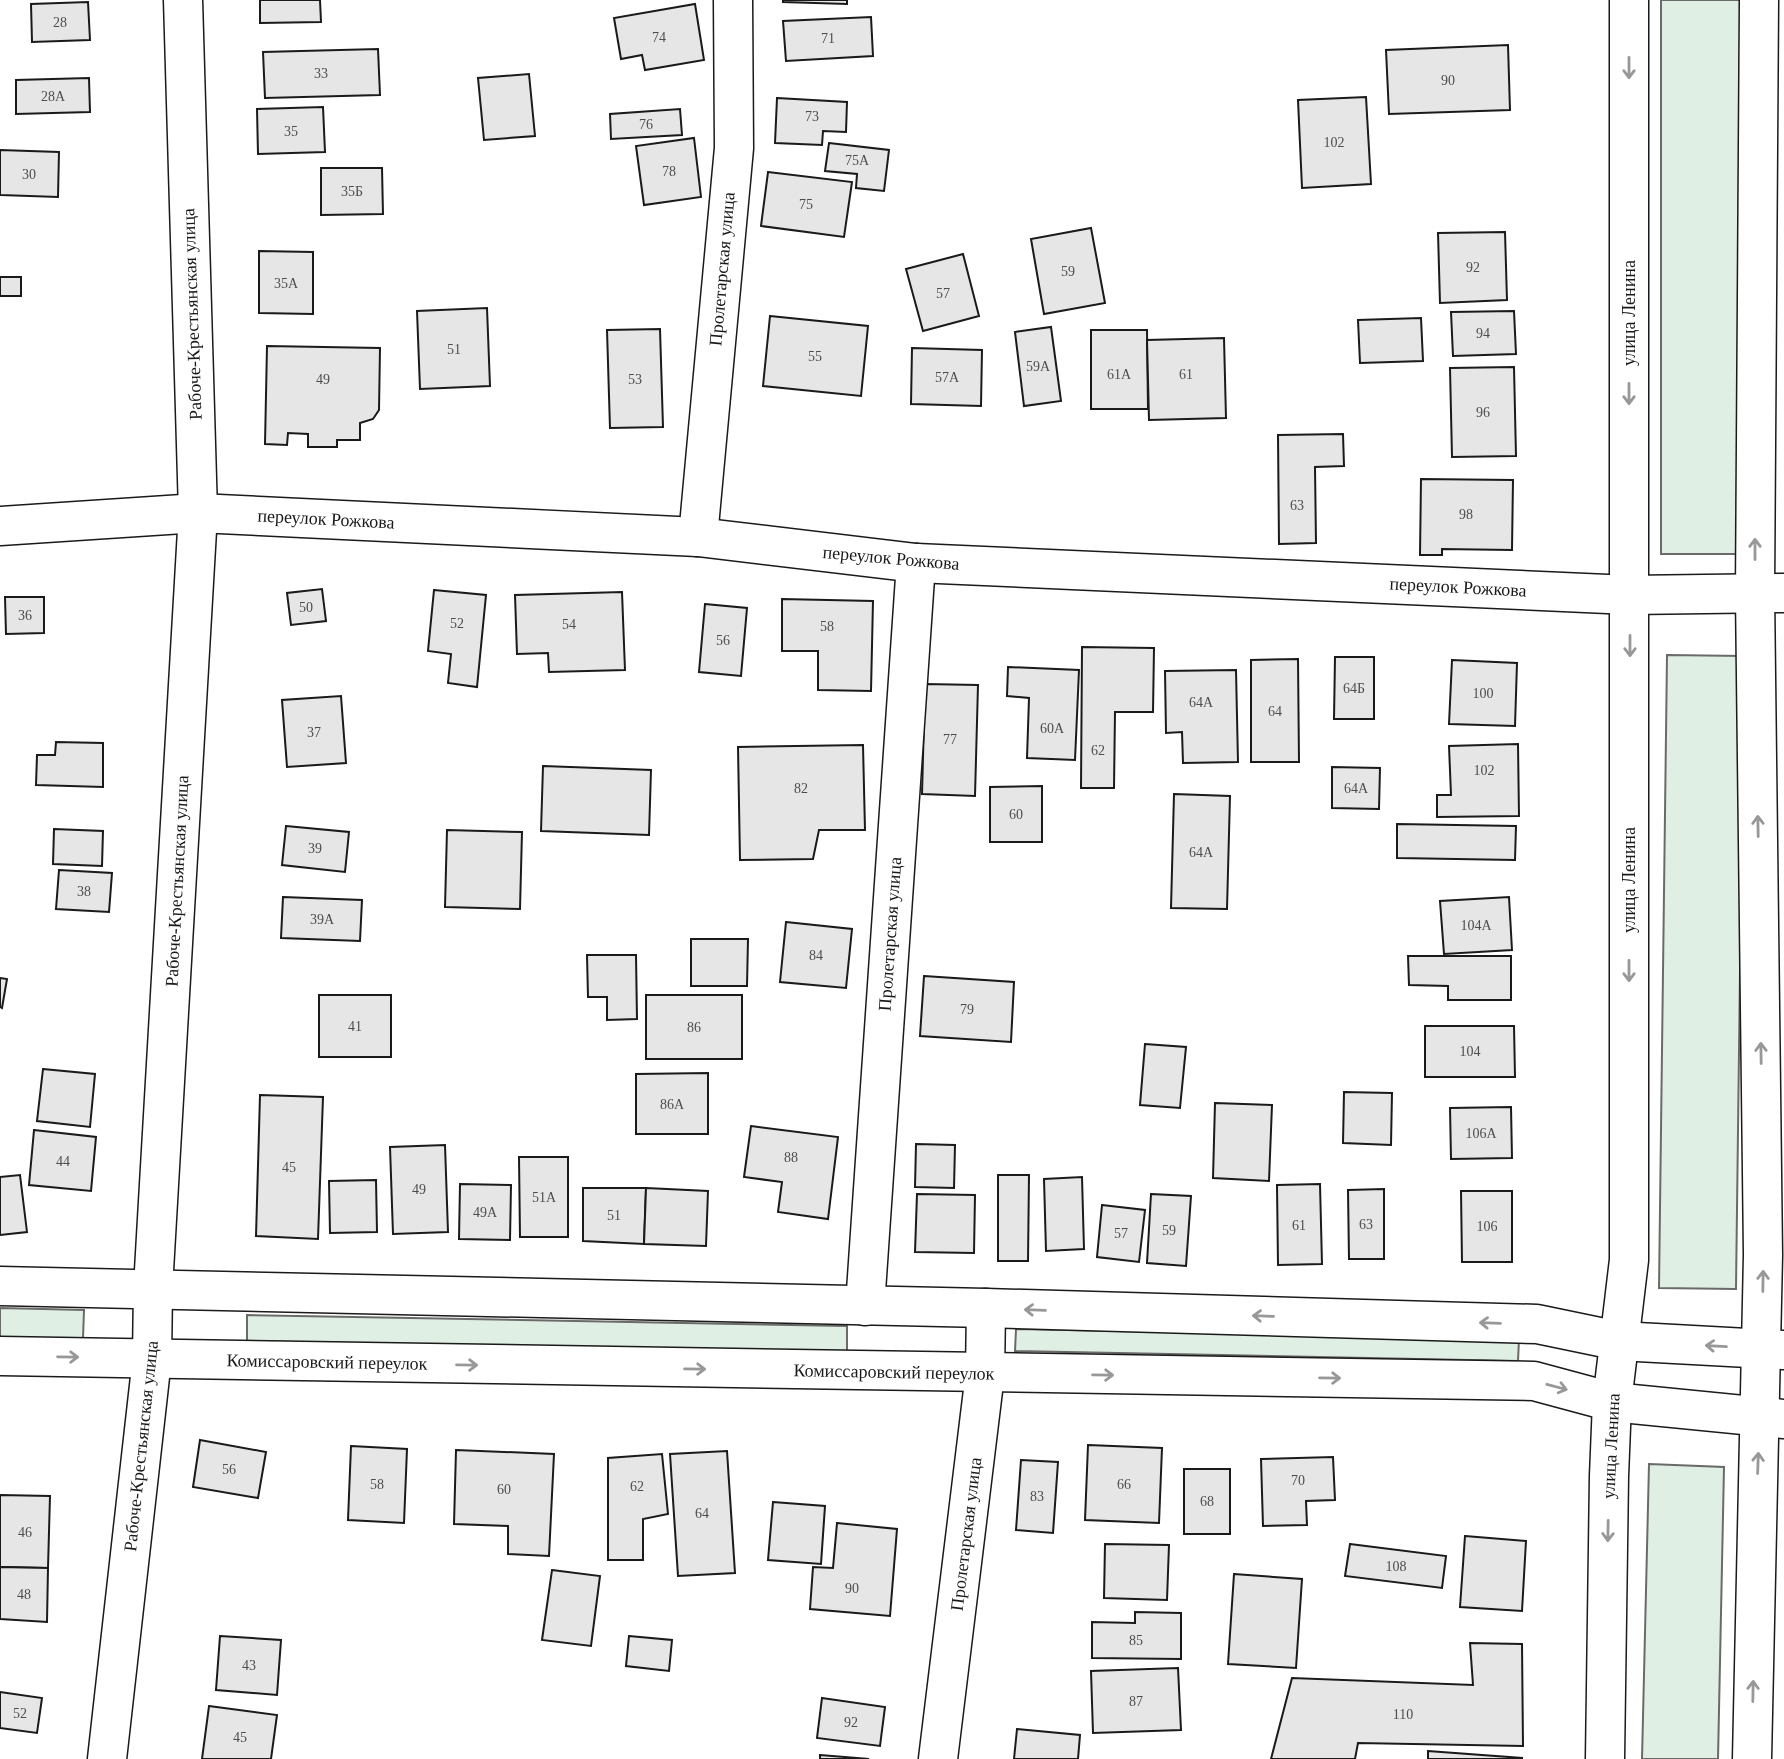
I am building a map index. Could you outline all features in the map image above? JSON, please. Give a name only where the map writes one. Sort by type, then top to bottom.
[{"type":"main road","name":"Рабоче-Крестьянская улица","points":[[107,1759],[152,1359],[153,1288],[198,513],[183,0]]},
{"type":"main road","name":"Пролетарская улица","points":[[698,537],[734,148],[733,0]]},
{"type":"main road","name":"улица Ленина","points":[[1605,1759],[1612,1402],[1629,1260],[1629,0]]},
{"type":"main road","points":[[1752,1759],[1772,1418],[1772,1350],[1763,1255],[1769,593],[1759,0]]},
{"type":"main road","name":"переулок Рожкова","points":[[0,526],[198,513],[698,537],[916,563],[1630,595],[1769,593]]},
{"type":"main road","name":"Пролетарская улица","points":[[865,1306],[916,563]]},
{"type":"main road","points":[[0,1286],[986,1308],[1537,1324],[1619,1341],[1772,1350]]},
{"type":"main road","name":"Пролетарская улица","points":[[938,1759],[985,1374],[986,1308]]},
{"type":"main road","name":"Комиссаровский переулок","points":[[0,1356],[1534,1381],[1612,1402],[1772,1418]]},
{"type":"green space","points":[[1661,0],[1745,0],[1745,554],[1661,554]]},
{"type":"green space","points":[[1667,655],[1744,656],[1736,1289],[1659,1288]]},
{"type":"green space","points":[[0,1308],[84,1310],[83,1339],[0,1337]]},
{"type":"green space","points":[[247,1315],[847,1326],[847,1352],[247,1341]]},
{"type":"green space","points":[[1016,1329],[1519,1339],[1518,1361],[1015,1351]]},
{"type":"green space","points":[[1649,1464],[1724,1467],[1718,1759],[1642,1759]]},
{"type":"building","points":[[260,0],[320,0],[321,22],[260,23]]},
{"type":"building","points":[[847,0],[847,4],[783,2]]},
{"type":"building","points":[[88,2],[90,40],[32,42],[31,4]]},
{"type":"building","points":[[695,4],[704,60],[645,70],[642,55],[621,59],[614,18]]},
{"type":"building","points":[[871,17],[873,56],[786,61],[783,21]]},
{"type":"building","points":[[1508,45],[1510,110],[1389,114],[1386,50]]},
{"type":"building","points":[[378,49],[380,95],[265,98],[263,52]]},
{"type":"building","points":[[529,74],[535,136],[484,140],[478,78]]},
{"type":"building","points":[[89,78],[90,112],[16,114],[16,80]]},
{"type":"building","points":[[1366,97],[1371,184],[1302,188],[1298,100]]},
{"type":"building","points":[[777,98],[847,102],[846,132],[823,131],[822,145],[775,143]]},
{"type":"building","points":[[323,107],[325,152],[258,154],[257,109]]},
{"type":"building","points":[[680,109],[682,135],[611,139],[610,114]]},
{"type":"building","points":[[694,138],[701,197],[644,205],[636,146]]},
{"type":"building","points":[[829,143],[889,150],[884,191],[856,188],[857,174],[825,171]]},
{"type":"building","points":[[0,150],[59,152],[58,197],[0,195]]},
{"type":"building","points":[[321,168],[382,168],[383,214],[321,215]]},
{"type":"building","points":[[768,172],[852,182],[844,237],[761,226]]},
{"type":"building","points":[[1091,228],[1105,303],[1044,314],[1031,239]]},
{"type":"building","points":[[1505,232],[1507,300],[1440,303],[1438,233]]},
{"type":"building","points":[[259,251],[313,252],[313,314],[259,313]]},
{"type":"building","points":[[963,254],[979,316],[923,331],[906,269]]},
{"type":"building","points":[[0,277],[21,277],[21,296],[0,296]]},
{"type":"building","points":[[487,308],[490,386],[420,389],[417,311]]},
{"type":"building","points":[[1514,311],[1516,354],[1453,356],[1451,312]]},
{"type":"building","points":[[770,316],[868,326],[861,396],[763,386]]},
{"type":"building","points":[[1421,318],[1423,361],[1360,363],[1358,320]]},
{"type":"building","points":[[1051,327],[1061,401],[1024,406],[1015,332]]},
{"type":"building","points":[[660,329],[663,427],[610,428],[607,330]]},
{"type":"building","points":[[1091,330],[1147,330],[1148,409],[1091,409]]},
{"type":"building","points":[[1224,338],[1226,418],[1149,420],[1147,340]]},
{"type":"building","points":[[267,346],[380,348],[379,410],[373,419],[360,423],[360,440],[337,440],[337,447],[308,447],[308,434],[288,433],[287,445],[265,444]]},
{"type":"building","points":[[912,348],[982,350],[981,406],[911,404]]},
{"type":"building","points":[[1514,367],[1516,456],[1452,457],[1450,368]]},
{"type":"building","points":[[1343,434],[1344,466],[1315,467],[1316,543],[1279,544],[1278,435]]},
{"type":"building","points":[[1421,479],[1513,480],[1512,550],[1442,549],[1442,555],[1420,555]]},
{"type":"building","points":[[322,589],[326,621],[291,625],[287,593]]},
{"type":"building","points":[[434,590],[486,595],[477,687],[448,683],[451,654],[428,651]]},
{"type":"building","points":[[622,592],[625,670],[549,672],[548,653],[517,654],[515,595]]},
{"type":"building","points":[[5,597],[44,597],[44,633],[6,634]]},
{"type":"building","points":[[782,599],[873,601],[871,691],[818,690],[818,651],[782,651]]},
{"type":"building","points":[[705,604],[747,608],[741,676],[699,672]]},
{"type":"building","points":[[1082,647],[1154,648],[1153,712],[1115,712],[1114,788],[1081,788]]},
{"type":"building","points":[[1335,657],[1374,657],[1374,719],[1334,719]]},
{"type":"building","points":[[1298,659],[1299,762],[1251,762],[1251,660]]},
{"type":"building","points":[[1452,660],[1517,663],[1515,726],[1449,724]]},
{"type":"building","points":[[1008,667],[1079,670],[1075,760],[1027,758],[1029,698],[1007,696]]},
{"type":"building","points":[[1236,670],[1238,762],[1183,763],[1182,732],[1166,733],[1165,671]]},
{"type":"building","points":[[925,684],[978,685],[975,796],[922,794]]},
{"type":"building","points":[[341,696],[346,763],[287,767],[282,700]]},
{"type":"building","points":[[56,742],[103,743],[103,787],[36,785],[37,755],[55,755]]},
{"type":"building","points":[[1518,744],[1519,816],[1437,817],[1437,795],[1451,795],[1449,746]]},
{"type":"building","points":[[863,745],[865,830],[819,830],[813,859],[740,860],[738,747]]},
{"type":"building","points":[[543,766],[651,770],[649,835],[541,831]]},
{"type":"building","points":[[1332,767],[1380,768],[1379,809],[1332,808]]},
{"type":"building","points":[[1042,786],[1042,842],[990,842],[990,787]]},
{"type":"building","points":[[1174,794],[1230,796],[1227,909],[1171,908]]},
{"type":"building","points":[[1397,824],[1516,826],[1515,860],[1397,858]]},
{"type":"building","points":[[286,826],[349,832],[345,872],[282,865]]},
{"type":"building","points":[[54,829],[103,831],[102,866],[53,864]]},
{"type":"building","points":[[447,830],[522,832],[520,909],[445,907]]},
{"type":"building","points":[[59,870],[112,873],[109,912],[56,909]]},
{"type":"building","points":[[283,897],[362,900],[360,941],[281,938]]},
{"type":"building","points":[[1509,897],[1512,950],[1444,954],[1440,901]]},
{"type":"building","points":[[786,922],[852,929],[846,988],[780,982]]},
{"type":"building","points":[[691,939],[748,939],[747,986],[691,986]]},
{"type":"building","points":[[587,955],[636,955],[637,1019],[607,1020],[607,997],[588,997]]},
{"type":"building","points":[[1408,956],[1511,956],[1511,1000],[1448,1000],[1448,986],[1409,985]]},
{"type":"building","points":[[924,976],[1014,982],[1011,1042],[920,1036]]},
{"type":"building","points":[[0,978],[7,979],[2,1008],[0,1007]]},
{"type":"building","points":[[319,995],[391,995],[391,1057],[319,1057]]},
{"type":"building","points":[[646,995],[742,995],[742,1059],[646,1059]]},
{"type":"building","points":[[1425,1026],[1514,1026],[1515,1077],[1425,1077]]},
{"type":"building","points":[[1145,1044],[1186,1047],[1180,1108],[1140,1105]]},
{"type":"building","points":[[43,1069],[95,1074],[90,1127],[37,1121]]},
{"type":"building","points":[[708,1073],[708,1134],[636,1134],[636,1074]]},
{"type":"building","points":[[1344,1092],[1392,1093],[1391,1145],[1343,1143]]},
{"type":"building","points":[[260,1095],[323,1097],[318,1239],[256,1236]]},
{"type":"building","points":[[1215,1103],[1272,1105],[1269,1181],[1213,1178]]},
{"type":"building","points":[[1511,1107],[1512,1158],[1451,1159],[1450,1108]]},
{"type":"building","points":[[751,1126],[838,1137],[828,1219],[778,1212],[782,1182],[744,1177]]},
{"type":"building","points":[[34,1130],[96,1137],[91,1191],[29,1185]]},
{"type":"building","points":[[916,1144],[955,1145],[954,1188],[915,1187]]},
{"type":"building","points":[[445,1145],[448,1232],[393,1234],[390,1147]]},
{"type":"building","points":[[519,1157],[568,1157],[568,1237],[520,1237]]},
{"type":"building","points":[[20,1175],[27,1232],[0,1235],[0,1177]]},
{"type":"building","points":[[998,1175],[1029,1175],[1028,1261],[998,1261]]},
{"type":"building","points":[[1082,1177],[1084,1249],[1046,1251],[1044,1179]]},
{"type":"building","points":[[376,1180],[377,1232],[330,1233],[329,1181]]},
{"type":"building","points":[[460,1184],[511,1185],[510,1240],[459,1239]]},
{"type":"building","points":[[1320,1184],[1322,1264],[1278,1265],[1277,1185]]},
{"type":"building","points":[[583,1188],[646,1188],[644,1244],[583,1241]]},
{"type":"building","points":[[646,1188],[708,1191],[706,1246],[644,1244]]},
{"type":"building","points":[[1384,1189],[1384,1259],[1349,1259],[1348,1190]]},
{"type":"building","points":[[1461,1191],[1512,1191],[1512,1262],[1462,1262]]},
{"type":"building","points":[[917,1194],[975,1195],[974,1253],[915,1252]]},
{"type":"building","points":[[1151,1194],[1191,1196],[1186,1266],[1147,1263]]},
{"type":"building","points":[[1102,1205],[1145,1210],[1139,1262],[1097,1257]]},
{"type":"building","points":[[200,1440],[266,1452],[258,1498],[193,1487]]},
{"type":"building","points":[[1088,1445],[1162,1448],[1159,1523],[1085,1520]]},
{"type":"building","points":[[351,1446],[407,1449],[404,1523],[348,1520]]},
{"type":"building","points":[[456,1450],[554,1454],[549,1556],[508,1554],[508,1526],[454,1524]]},
{"type":"building","points":[[727,1451],[735,1573],[678,1576],[670,1454]]},
{"type":"building","points":[[662,1454],[668,1514],[643,1519],[643,1560],[608,1560],[608,1458]]},
{"type":"building","points":[[1333,1457],[1335,1500],[1306,1501],[1307,1525],[1263,1526],[1261,1459]]},
{"type":"building","points":[[1021,1460],[1058,1462],[1053,1533],[1016,1530]]},
{"type":"building","points":[[1184,1469],[1230,1469],[1230,1534],[1184,1534]]},
{"type":"building","points":[[0,1495],[50,1496],[48,1568],[0,1567]]},
{"type":"building","points":[[773,1502],[825,1506],[821,1564],[768,1560]]},
{"type":"building","points":[[837,1523],[897,1529],[890,1616],[810,1609],[813,1567],[833,1568]]},
{"type":"building","points":[[1465,1536],[1526,1541],[1522,1611],[1460,1607]]},
{"type":"building","points":[[1105,1544],[1169,1545],[1167,1600],[1104,1598]]},
{"type":"building","points":[[1350,1544],[1446,1556],[1442,1588],[1345,1576]]},
{"type":"building","points":[[0,1567],[48,1568],[47,1622],[0,1619]]},
{"type":"building","points":[[552,1570],[600,1576],[591,1646],[542,1640]]},
{"type":"building","points":[[1234,1574],[1302,1579],[1296,1668],[1228,1664]]},
{"type":"building","points":[[1135,1612],[1181,1613],[1181,1659],[1092,1658],[1092,1622],[1135,1623]]},
{"type":"building","points":[[220,1636],[281,1640],[277,1695],[216,1690]]},
{"type":"building","points":[[629,1636],[672,1640],[669,1671],[626,1666]]},
{"type":"building","points":[[1470,1643],[1522,1644],[1523,1746],[1358,1743],[1355,1759],[1271,1759],[1292,1678],[1473,1685]]},
{"type":"building","points":[[1178,1668],[1181,1730],[1093,1733],[1091,1671]]},
{"type":"building","points":[[0,1692],[42,1698],[37,1733],[0,1728]]},
{"type":"building","points":[[822,1698],[885,1707],[880,1746],[817,1738]]},
{"type":"building","points":[[209,1706],[277,1715],[271,1759],[202,1759]]},
{"type":"building","points":[[1017,1729],[1080,1735],[1078,1759],[1014,1759]]},
{"type":"building","points":[[1428,1751],[1522,1758],[1522,1759],[1428,1759]]},
{"type":"building","points":[[820,1755],[869,1759],[820,1759]]}]
